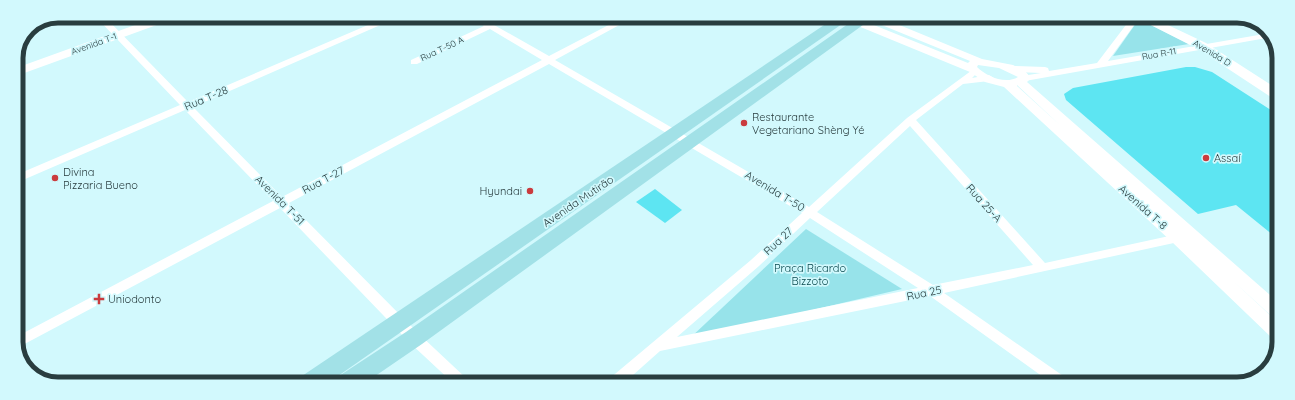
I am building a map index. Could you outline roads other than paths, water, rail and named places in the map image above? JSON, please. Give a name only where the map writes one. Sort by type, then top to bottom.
[{"type":"main road","name":"Avenida T-1","points":[[23,69],[134,23]]},
{"type":"main road","name":"Avenida T-1","points":[[23,61],[147,23]]},
{"type":"main road","name":"Avenida Mutirão","points":[[321,377],[407,330],[850,23]]},
{"type":"main road","name":"Avenida D","points":[[1154,23],[1202,46],[1272,91]]},
{"type":"main road","name":"Avenida D","points":[[1172,23],[1216,44],[1272,80]]},
{"type":"main road","name":"Avenida Mutirão","points":[[354,377],[407,330]]},
{"type":"street","name":"Avenida T-51","points":[[106,23],[407,330],[456,377]]},
{"type":"street","name":"Rua T-28","points":[[23,176],[380,23]]},
{"type":"street","name":"Avenida T-50","points":[[486,23],[809,212],[932,291],[1054,377]]},
{"type":"street","name":"Rua T-27","points":[[23,339],[619,23]]},
{"type":"street","points":[[869,23],[976,68],[989,78],[1017,81],[1021,72],[1015,69],[976,68]]},
{"type":"street","points":[[1100,65],[1132,23]]},
{"type":"street","name":"Rua T-50 A","points":[[414,62],[491,26]]},
{"type":"street","name":"Rua R-11","points":[[1017,81],[1263,35]]},
{"type":"street","name":"Rua 27","points":[[621,377],[755,263],[910,120],[976,68]]},
{"type":"street","name":"Rua R-11","points":[[1015,69],[1072,70]]},
{"type":"street","name":"Rua 27","points":[[960,82],[989,78]]},
{"type":"street","name":"Avenida T-8","points":[[1017,81],[1272,307]]},
{"type":"street","name":"Avenida T-8","points":[[1017,81],[1177,238],[1272,327]]},
{"type":"street","name":"Rua 25-A","points":[[910,120],[1042,268]]},
{"type":"street","name":"Rua 25-A","points":[[901,129],[926,138]]},
{"type":"street","name":"Rua 25","points":[[655,347],[932,291],[1192,235]]},
{"type":"place","name":"Restaurante Vegetariano Shèng Yé","points":[[744,123]]},
{"type":"place","name":"Assaí","points":[[1206,158]]},
{"type":"place","name":"Divina Pizzaria Bueno","points":[[55,178]]},
{"type":"place","name":"Hyundai","points":[[530,191]]},
{"type":"place","name":"Uniodonto","points":[[99,299]]},
{"type":"park label","name":"Praça Ricardo Bizzoto","points":[[810,274]]}]
